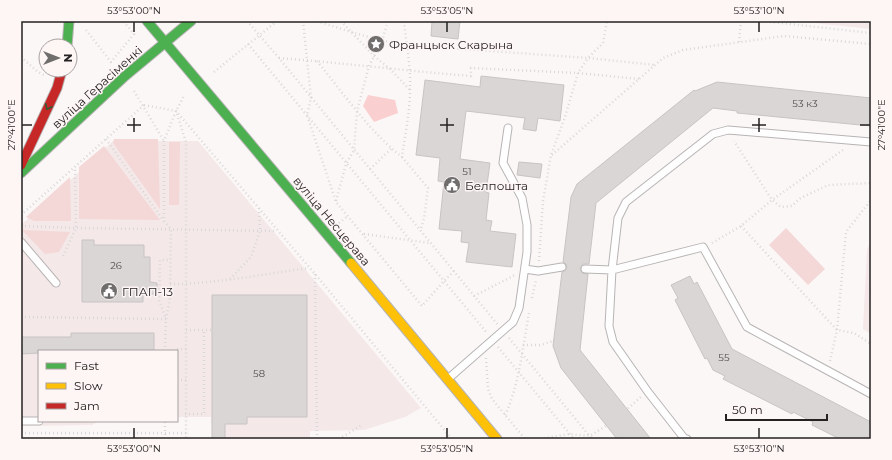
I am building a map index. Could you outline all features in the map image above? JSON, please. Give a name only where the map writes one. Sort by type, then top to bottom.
[{"type":"main road","points":[[68,38],[69,21]]},
{"type":"main road","name":"вуліца Несцерава","points":[[147,21],[327,233],[497,439]]},
{"type":"main road","name":"вуліца Герасіменкі","points":[[21,173],[124,76],[191,21]]},
{"type":"main road","points":[[21,165],[57,88],[60,78]]},
{"type":"lane","points":[[447,379],[513,322],[519,308],[525,269],[527,225],[522,198],[503,163],[508,128]]},
{"type":"lane","points":[[687,439],[684,438],[648,392],[613,342],[609,326],[612,270],[618,218],[626,202],[713,134],[728,130],[871,142]]},
{"type":"lane","points":[[21,242],[56,283]]},
{"type":"lane","points":[[585,269],[612,270],[703,247],[746,327],[871,394]]},
{"type":"lane","points":[[525,269],[538,271],[562,267]]},
{"type":"lane","points":[[21,421],[38,421]]},
{"type":"path","points":[[84,28],[111,62],[134,34],[123,21]]},
{"type":"path","points":[[247,21],[591,438]]},
{"type":"path","points":[[214,72],[278,21]]},
{"type":"path","points":[[303,21],[311,98],[306,115],[336,202],[422,306],[454,272]]},
{"type":"path","points":[[317,21],[382,41],[406,45],[588,58],[655,65]]},
{"type":"path","points":[[341,21],[374,56],[390,69],[410,90]]},
{"type":"path","points":[[336,202],[346,164],[354,150],[357,111],[369,66],[382,41],[388,21]]},
{"type":"path","points":[[402,157],[410,90],[410,71],[404,21]]},
{"type":"path","points":[[532,300],[541,253],[543,201],[551,155],[565,117],[578,73],[588,58],[603,43],[607,21]]},
{"type":"path","points":[[739,42],[741,21]]},
{"type":"path","points":[[762,21],[871,33]]},
{"type":"path","points":[[551,155],[663,58],[683,50],[784,36],[871,44]]},
{"type":"path","points":[[248,44],[574,439]]},
{"type":"path","points":[[21,57],[38,72]]},
{"type":"path","points":[[279,58],[471,76],[472,68],[578,73],[639,80]]},
{"type":"path","points":[[317,61],[357,111],[391,149],[402,157],[428,188],[424,220],[420,230]]},
{"type":"path","points":[[130,86],[144,105],[164,141]]},
{"type":"path","points":[[164,221],[164,141],[176,111],[184,96]]},
{"type":"path","points":[[144,105],[176,111],[310,268],[452,439]]},
{"type":"path","points":[[21,215],[144,105]]},
{"type":"path","points":[[176,111],[186,142],[186,439]]},
{"type":"path","points":[[728,130],[772,200],[780,207],[792,206],[799,199],[828,185],[871,183]]},
{"type":"path","points":[[106,139],[171,230],[170,284],[166,319],[165,350]]},
{"type":"path","points":[[703,247],[741,226],[772,200],[855,141]]},
{"type":"path","points":[[370,169],[391,149]]},
{"type":"path","points":[[63,256],[76,228],[75,167]]},
{"type":"path","points":[[828,371],[837,330],[846,232],[871,200]]},
{"type":"path","points":[[21,208],[24,212]]},
{"type":"path","points":[[230,279],[251,257],[260,231],[259,208]]},
{"type":"path","points":[[21,226],[278,231]]},
{"type":"path","points":[[741,226],[837,330],[854,333],[871,344]]},
{"type":"path","points":[[363,234],[431,243]]},
{"type":"path","points":[[166,319],[159,300],[160,260],[170,260]]},
{"type":"path","points":[[170,284],[186,284],[230,279],[310,268]]},
{"type":"path","points":[[474,296],[525,269]]},
{"type":"path","points":[[315,274],[317,439]]},
{"type":"path","points":[[505,416],[510,405],[522,354],[530,307]]},
{"type":"path","points":[[21,317],[166,319]]},
{"type":"path","points":[[186,330],[212,330]]},
{"type":"path","points":[[185,414],[204,414],[204,330]]},
{"type":"path","points":[[492,340],[486,353],[488,389],[492,399],[525,439]]},
{"type":"path","points":[[523,345],[541,345],[553,341]]},
{"type":"path","points":[[175,350],[186,349]]},
{"type":"path","points":[[178,380],[186,380]]},
{"type":"path","points":[[624,411],[648,392]]},
{"type":"path","points":[[164,422],[164,439]]},
{"type":"path","points":[[339,439],[362,424]]},
{"type":"path","points":[[540,439],[569,434],[591,438],[606,426]]},
{"type":"path","points":[[21,433],[186,433]]},
{"type":"shaded area","points":[[795,21],[871,21],[871,29]]},
{"type":"shaded area","points":[[368,95],[395,100],[398,113],[374,122],[363,106]]},
{"type":"shaded area","points":[[114,139],[158,139],[160,209],[113,143]]},
{"type":"shaded area","points":[[113,141],[198,141],[421,408],[405,417],[364,430],[310,431],[310,439],[212,439],[211,417],[178,417],[178,350],[38,350],[38,422],[97,422],[92,425],[21,426],[21,225]]},
{"type":"shaded area","points":[[169,142],[180,142],[179,205],[169,205]]},
{"type":"shaded area","points":[[104,146],[160,220],[79,219],[79,167]]},
{"type":"shaded area","points":[[70,177],[71,221],[34,221],[26,217]]},
{"type":"shaded area","points":[[786,228],[825,269],[808,285],[769,245]]},
{"type":"shaded area","points":[[22,230],[70,232],[59,252],[45,254]]},
{"type":"shaded area","points":[[871,241],[871,334],[863,329],[867,250]]},
{"type":"building","points":[[432,21],[460,21],[458,39],[431,36]]},
{"type":"building","points":[[481,76],[564,85],[560,121],[538,118],[536,131],[523,129],[525,118],[466,111],[460,159],[490,163],[486,192],[489,193],[486,220],[492,221],[490,231],[516,234],[512,267],[466,262],[469,243],[461,242],[462,231],[439,229],[444,182],[438,181],[440,158],[416,155],[425,80],[480,87]]},
{"type":"building","points":[[717,82],[871,98],[871,126],[737,113],[737,111],[713,108],[596,203],[589,264],[583,264],[580,268],[582,273],[588,274],[580,350],[651,439],[617,439],[561,368],[553,346],[562,272],[567,268],[566,264],[563,262],[571,197],[577,184],[694,90],[695,91]]},
{"type":"building","points":[[519,162],[542,164],[540,178],[517,175]]},
{"type":"building","points":[[82,240],[94,240],[94,245],[144,245],[144,257],[150,257],[150,282],[157,283],[157,294],[143,294],[143,302],[82,302]]},
{"type":"building","points":[[690,276],[694,284],[697,282],[732,349],[871,422],[871,439],[840,439],[812,425],[813,422],[793,412],[792,414],[723,379],[725,376],[713,370],[707,358],[705,359],[675,300],[678,298],[671,285]]},
{"type":"building","points":[[212,295],[307,295],[307,417],[247,417],[247,424],[225,424],[225,439],[212,439]]},
{"type":"building","points":[[71,333],[154,333],[154,350],[38,350],[38,353],[21,354],[21,337],[71,337]]},
{"type":"traffic: fast","points":[[68,38],[69,21]]},
{"type":"traffic: fast","points":[[147,21],[351,263]]},
{"type":"traffic: fast","points":[[21,173],[125,76],[191,21]]},
{"type":"traffic: slow","points":[[351,263],[497,439]]},
{"type":"traffic: jam","points":[[21,165],[57,88],[60,78]]},
{"type":"place","name":"Францыск Скарына","points":[[376,44]]},
{"type":"place","name":"Белпошта","points":[[452,185]]},
{"type":"place","name":"ГПАП-13","points":[[109,291]]}]
